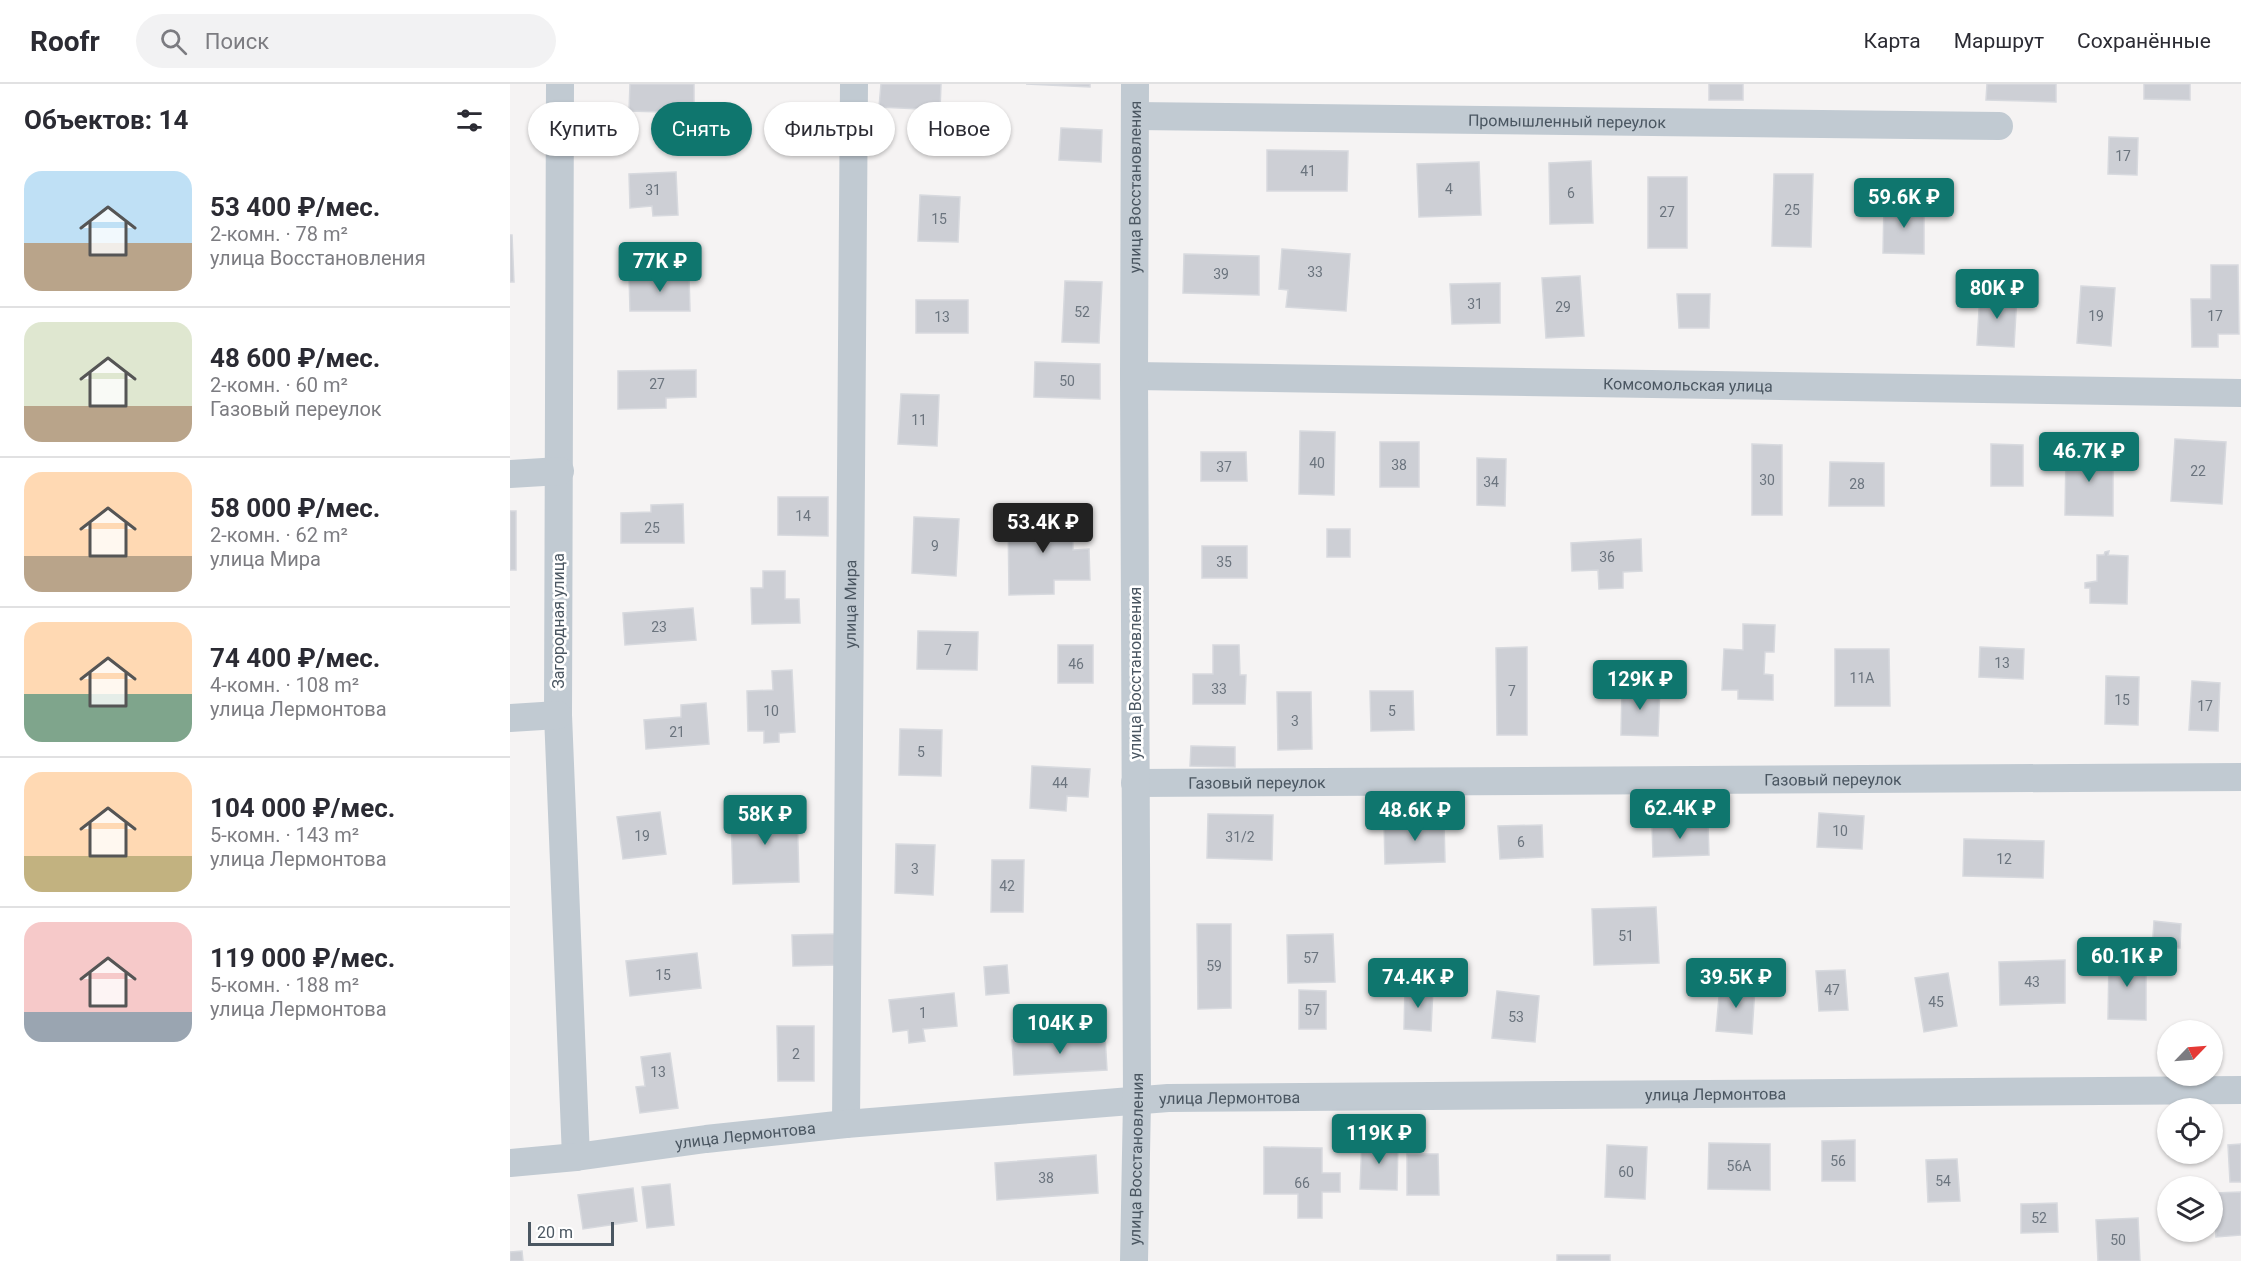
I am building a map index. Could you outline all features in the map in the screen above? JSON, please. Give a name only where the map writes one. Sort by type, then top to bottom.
[{"type":"street","name":"Загородная улица","points":[[560,84],[558,715],[576,1157]]},
{"type":"street","name":"улица Мира","points":[[846,1124],[854,84]]},
{"type":"street","name":"улица Восстановления","points":[[1134,1261],[1137,1100],[1135,84]]},
{"type":"street","name":"Промышленный переулок","points":[[1135,116],[1999,126]]},
{"type":"street","name":"Комсомольская улица","points":[[1134,376],[2241,393]]},
{"type":"street","points":[[510,474],[560,471]]},
{"type":"street","points":[[510,718],[558,715]]},
{"type":"street","name":"Газовый переулок","points":[[1135,783],[2241,777]]},
{"type":"street","name":"улица Лермонтова","points":[[510,1163],[846,1124],[1168,1098],[2241,1090]]},
{"type":"building","points":[[630,84],[694,84],[694,102],[651,102],[651,112],[639,111],[639,102],[629,102]]},
{"type":"building","points":[[881,84],[941,84],[940,102],[907,102],[907,108],[895,108],[895,102],[879,102]]},
{"type":"building","points":[[1026,84],[1090,84],[1090,87]]},
{"type":"building","points":[[1709,84],[1743,84],[1743,100],[1709,100]]},
{"type":"building","points":[[1987,84],[2056,84],[2056,102],[1986,100]]},
{"type":"building","points":[[2144,84],[2190,84],[2190,100],[2144,99]]},
{"type":"building","points":[[1061,128],[1102,130],[1101,162],[1059,160]]},
{"type":"building","points":[[2109,137],[2138,138],[2137,175],[2108,174]]},
{"type":"building","points":[[1267,150],[1348,151],[1347,191],[1267,191]]},
{"type":"building","points":[[1591,161],[1593,223],[1550,224],[1549,163]]},
{"type":"building","points":[[1479,162],[1481,215],[1419,217],[1417,164]]},
{"type":"building","points":[[676,172],[678,215],[653,216],[652,206],[630,208],[629,174]]},
{"type":"building","points":[[1774,174],[1813,174],[1811,247],[1772,246]]},
{"type":"building","points":[[1648,177],[1687,177],[1687,248],[1648,248]]},
{"type":"building","points":[[920,195],[960,197],[958,242],[918,241]]},
{"type":"building","points":[[1884,203],[1924,204],[1924,254],[1883,253]]},
{"type":"building","points":[[510,235],[512,235],[514,282],[510,282]]},
{"type":"building","points":[[1282,249],[1350,254],[1346,311],[1286,307],[1288,290],[1279,289]]},
{"type":"building","points":[[1184,254],[1259,256],[1259,295],[1183,293]]},
{"type":"building","points":[[2211,265],[2238,265],[2239,334],[2218,334],[2218,347],[2192,347],[2191,299],[2211,299]]},
{"type":"building","points":[[629,274],[689,274],[690,311],[630,311]]},
{"type":"building","points":[[1580,276],[1584,336],[1546,338],[1542,278]]},
{"type":"building","points":[[1065,281],[1102,282],[1099,343],[1062,342]]},
{"type":"building","points":[[1500,283],[1500,323],[1452,324],[1450,284]]},
{"type":"building","points":[[2081,286],[2115,288],[2111,346],[2077,343]]},
{"type":"building","points":[[1980,292],[2017,295],[2014,347],[1977,345]]},
{"type":"building","points":[[1677,294],[1710,294],[1709,328],[1679,328]]},
{"type":"building","points":[[916,300],[968,300],[968,333],[916,333]]},
{"type":"building","points":[[1035,362],[1100,364],[1100,399],[1034,397]]},
{"type":"building","points":[[696,370],[696,397],[666,398],[666,408],[618,409],[618,371]]},
{"type":"building","points":[[901,394],[939,395],[937,446],[898,444]]},
{"type":"building","points":[[1300,431],[1335,432],[1334,495],[1299,494]]},
{"type":"building","points":[[2175,439],[2226,442],[2222,504],[2171,501]]},
{"type":"building","points":[[1380,442],[1419,442],[1419,487],[1380,487]]},
{"type":"building","points":[[1752,444],[1782,445],[1782,515],[1752,515]]},
{"type":"building","points":[[1991,444],[2023,445],[2023,486],[1991,486]]},
{"type":"building","points":[[2066,450],[2113,451],[2113,516],[2065,515]]},
{"type":"building","points":[[1201,452],[1246,452],[1247,481],[1201,481]]},
{"type":"building","points":[[1477,458],[1506,459],[1505,506],[1477,505]]},
{"type":"building","points":[[1830,462],[1884,463],[1884,506],[1829,506]]},
{"type":"building","points":[[778,497],[828,497],[828,536],[778,535]]},
{"type":"building","points":[[683,504],[684,543],[621,543],[621,513],[651,512],[651,505]]},
{"type":"building","points":[[510,511],[516,511],[516,570],[510,570]]},
{"type":"building","points":[[1072,513],[1073,550],[1089,549],[1090,580],[1054,580],[1054,594],[1009,595],[1008,515]]},
{"type":"building","points":[[914,517],[959,519],[956,576],[912,573]]},
{"type":"building","points":[[1327,529],[1350,529],[1350,557],[1327,557]]},
{"type":"building","points":[[1641,539],[1642,571],[1623,572],[1623,588],[1599,589],[1598,570],[1572,571],[1571,543]]},
{"type":"building","points":[[1202,546],[1247,546],[1247,578],[1202,578]]},
{"type":"building","points":[[2109,551],[2108,555],[2128,556],[2127,604],[2090,603],[2090,588],[2085,588],[2085,583],[2097,581],[2097,555],[2104,555]]},
{"type":"building","points":[[763,571],[785,571],[785,599],[799,599],[800,623],[752,624],[751,588],[763,588]]},
{"type":"building","points":[[693,608],[696,640],[625,645],[623,613]]},
{"type":"building","points":[[1743,624],[1775,625],[1774,652],[1765,652],[1764,674],[1773,675],[1773,700],[1738,699],[1738,690],[1722,690],[1724,649],[1743,650]]},
{"type":"building","points":[[918,631],[978,632],[977,670],[917,669]]},
{"type":"building","points":[[1058,645],[1093,645],[1093,683],[1058,683]]},
{"type":"building","points":[[1213,645],[1239,645],[1240,675],[1246,675],[1245,704],[1193,704],[1193,674],[1213,674]]},
{"type":"building","points":[[1527,647],[1527,735],[1497,735],[1496,648]]},
{"type":"building","points":[[1980,647],[2024,649],[2023,679],[1979,677]]},
{"type":"building","points":[[1835,649],[1889,649],[1890,706],[1835,706]]},
{"type":"building","points":[[792,670],[795,732],[779,733],[779,742],[764,743],[764,731],[748,731],[747,691],[773,690],[772,671]]},
{"type":"building","points":[[2106,676],[2139,677],[2138,725],[2105,724]]},
{"type":"building","points":[[2192,681],[2220,683],[2218,731],[2189,730]]},
{"type":"building","points":[[1622,685],[1660,687],[1658,736],[1621,735]]},
{"type":"building","points":[[1370,691],[1413,691],[1414,730],[1371,731]]},
{"type":"building","points":[[1277,692],[1311,692],[1312,749],[1278,750]]},
{"type":"building","points":[[706,703],[709,744],[646,749],[644,720],[681,717],[681,705]]},
{"type":"building","points":[[900,729],[942,730],[941,776],[899,775]]},
{"type":"building","points":[[1191,746],[1235,747],[1235,767],[1190,766]]},
{"type":"building","points":[[1032,766],[1090,769],[1088,797],[1067,796],[1066,811],[1030,808]]},
{"type":"building","points":[[797,808],[799,882],[733,884],[731,811]]},
{"type":"building","points":[[660,812],[666,854],[623,859],[617,817]]},
{"type":"building","points":[[1819,813],[1864,816],[1862,849],[1817,847]]},
{"type":"building","points":[[1208,814],[1273,815],[1272,860],[1207,858]]},
{"type":"building","points":[[1444,820],[1445,862],[1385,864],[1384,822]]},
{"type":"building","points":[[1708,823],[1709,855],[1653,857],[1652,825]]},
{"type":"building","points":[[1542,825],[1543,857],[1500,859],[1498,826]]},
{"type":"building","points":[[1964,839],[2044,841],[2043,878],[1963,876]]},
{"type":"building","points":[[896,844],[935,845],[933,895],[895,893]]},
{"type":"building","points":[[992,860],[1024,860],[1023,912],[991,912]]},
{"type":"building","points":[[1656,907],[1659,963],[1594,965],[1592,909]]},
{"type":"building","points":[[2154,921],[2181,924],[2180,948],[2164,947],[2164,952],[2152,951]]},
{"type":"building","points":[[1197,924],[1231,924],[1231,1008],[1198,1009]]},
{"type":"building","points":[[837,934],[838,965],[793,966],[792,935]]},
{"type":"building","points":[[1333,934],[1335,982],[1288,983],[1287,935]]},
{"type":"building","points":[[697,953],[701,988],[630,996],[626,961]]},
{"type":"building","points":[[2109,956],[2146,956],[2146,1020],[2108,1019]]},
{"type":"building","points":[[2065,960],[2065,1003],[2000,1005],[1999,962]]},
{"type":"building","points":[[1007,965],[1009,993],[986,995],[984,967]]},
{"type":"building","points":[[1845,970],[1848,1010],[1819,1011],[1816,971]]},
{"type":"building","points":[[1948,973],[1957,1026],[1924,1032],[1915,978]]},
{"type":"building","points":[[1720,985],[1755,987],[1752,1034],[1716,1031]]},
{"type":"building","points":[[1405,987],[1433,988],[1431,1031],[1404,1029]]},
{"type":"building","points":[[1299,990],[1326,991],[1326,1029],[1299,1029]]},
{"type":"building","points":[[1497,991],[1539,996],[1535,1042],[1492,1038]]},
{"type":"building","points":[[954,993],[957,1026],[923,1029],[925,1041],[909,1043],[908,1030],[893,1032],[889,1000]]},
{"type":"building","points":[[777,1026],[814,1026],[814,1081],[778,1081]]},
{"type":"building","points":[[1105,1035],[1107,1070],[1014,1075],[1012,1040]]},
{"type":"building","points":[[670,1053],[678,1108],[640,1113],[636,1087],[645,1086],[641,1057]]},
{"type":"building","points":[[1362,1140],[1398,1141],[1397,1190],[1360,1189]]},
{"type":"building","points":[[1855,1140],[1855,1181],[1822,1181],[1822,1141]]},
{"type":"building","points":[[1709,1143],[1770,1144],[1770,1190],[1708,1189]]},
{"type":"building","points":[[2241,1144],[2241,1182],[2230,1182],[2228,1145]]},
{"type":"building","points":[[1607,1145],[1647,1147],[1645,1199],[1605,1197]]},
{"type":"building","points":[[1264,1147],[1322,1148],[1322,1173],[1340,1173],[1340,1192],[1322,1192],[1322,1218],[1298,1218],[1298,1194],[1264,1194]]},
{"type":"building","points":[[1407,1154],[1438,1154],[1439,1195],[1407,1195]]},
{"type":"building","points":[[1096,1155],[1098,1193],[997,1200],[995,1163]]},
{"type":"building","points":[[1957,1159],[1960,1201],[1928,1202],[1926,1160]]},
{"type":"building","points":[[670,1184],[674,1225],[647,1228],[642,1187]]},
{"type":"building","points":[[633,1188],[637,1221],[583,1229],[578,1195]]},
{"type":"building","points":[[2241,1192],[2241,1235],[2223,1236],[2223,1193]]},
{"type":"building","points":[[2057,1203],[2058,1232],[2021,1233],[2021,1204]]},
{"type":"building","points":[[2138,1218],[2140,1261],[2098,1261],[2096,1220]]},
{"type":"building","points":[[522,1251],[523,1261],[510,1261],[510,1252]]},
{"type":"building","points":[[1557,1255],[1610,1255],[1610,1261],[1557,1261]]}]
